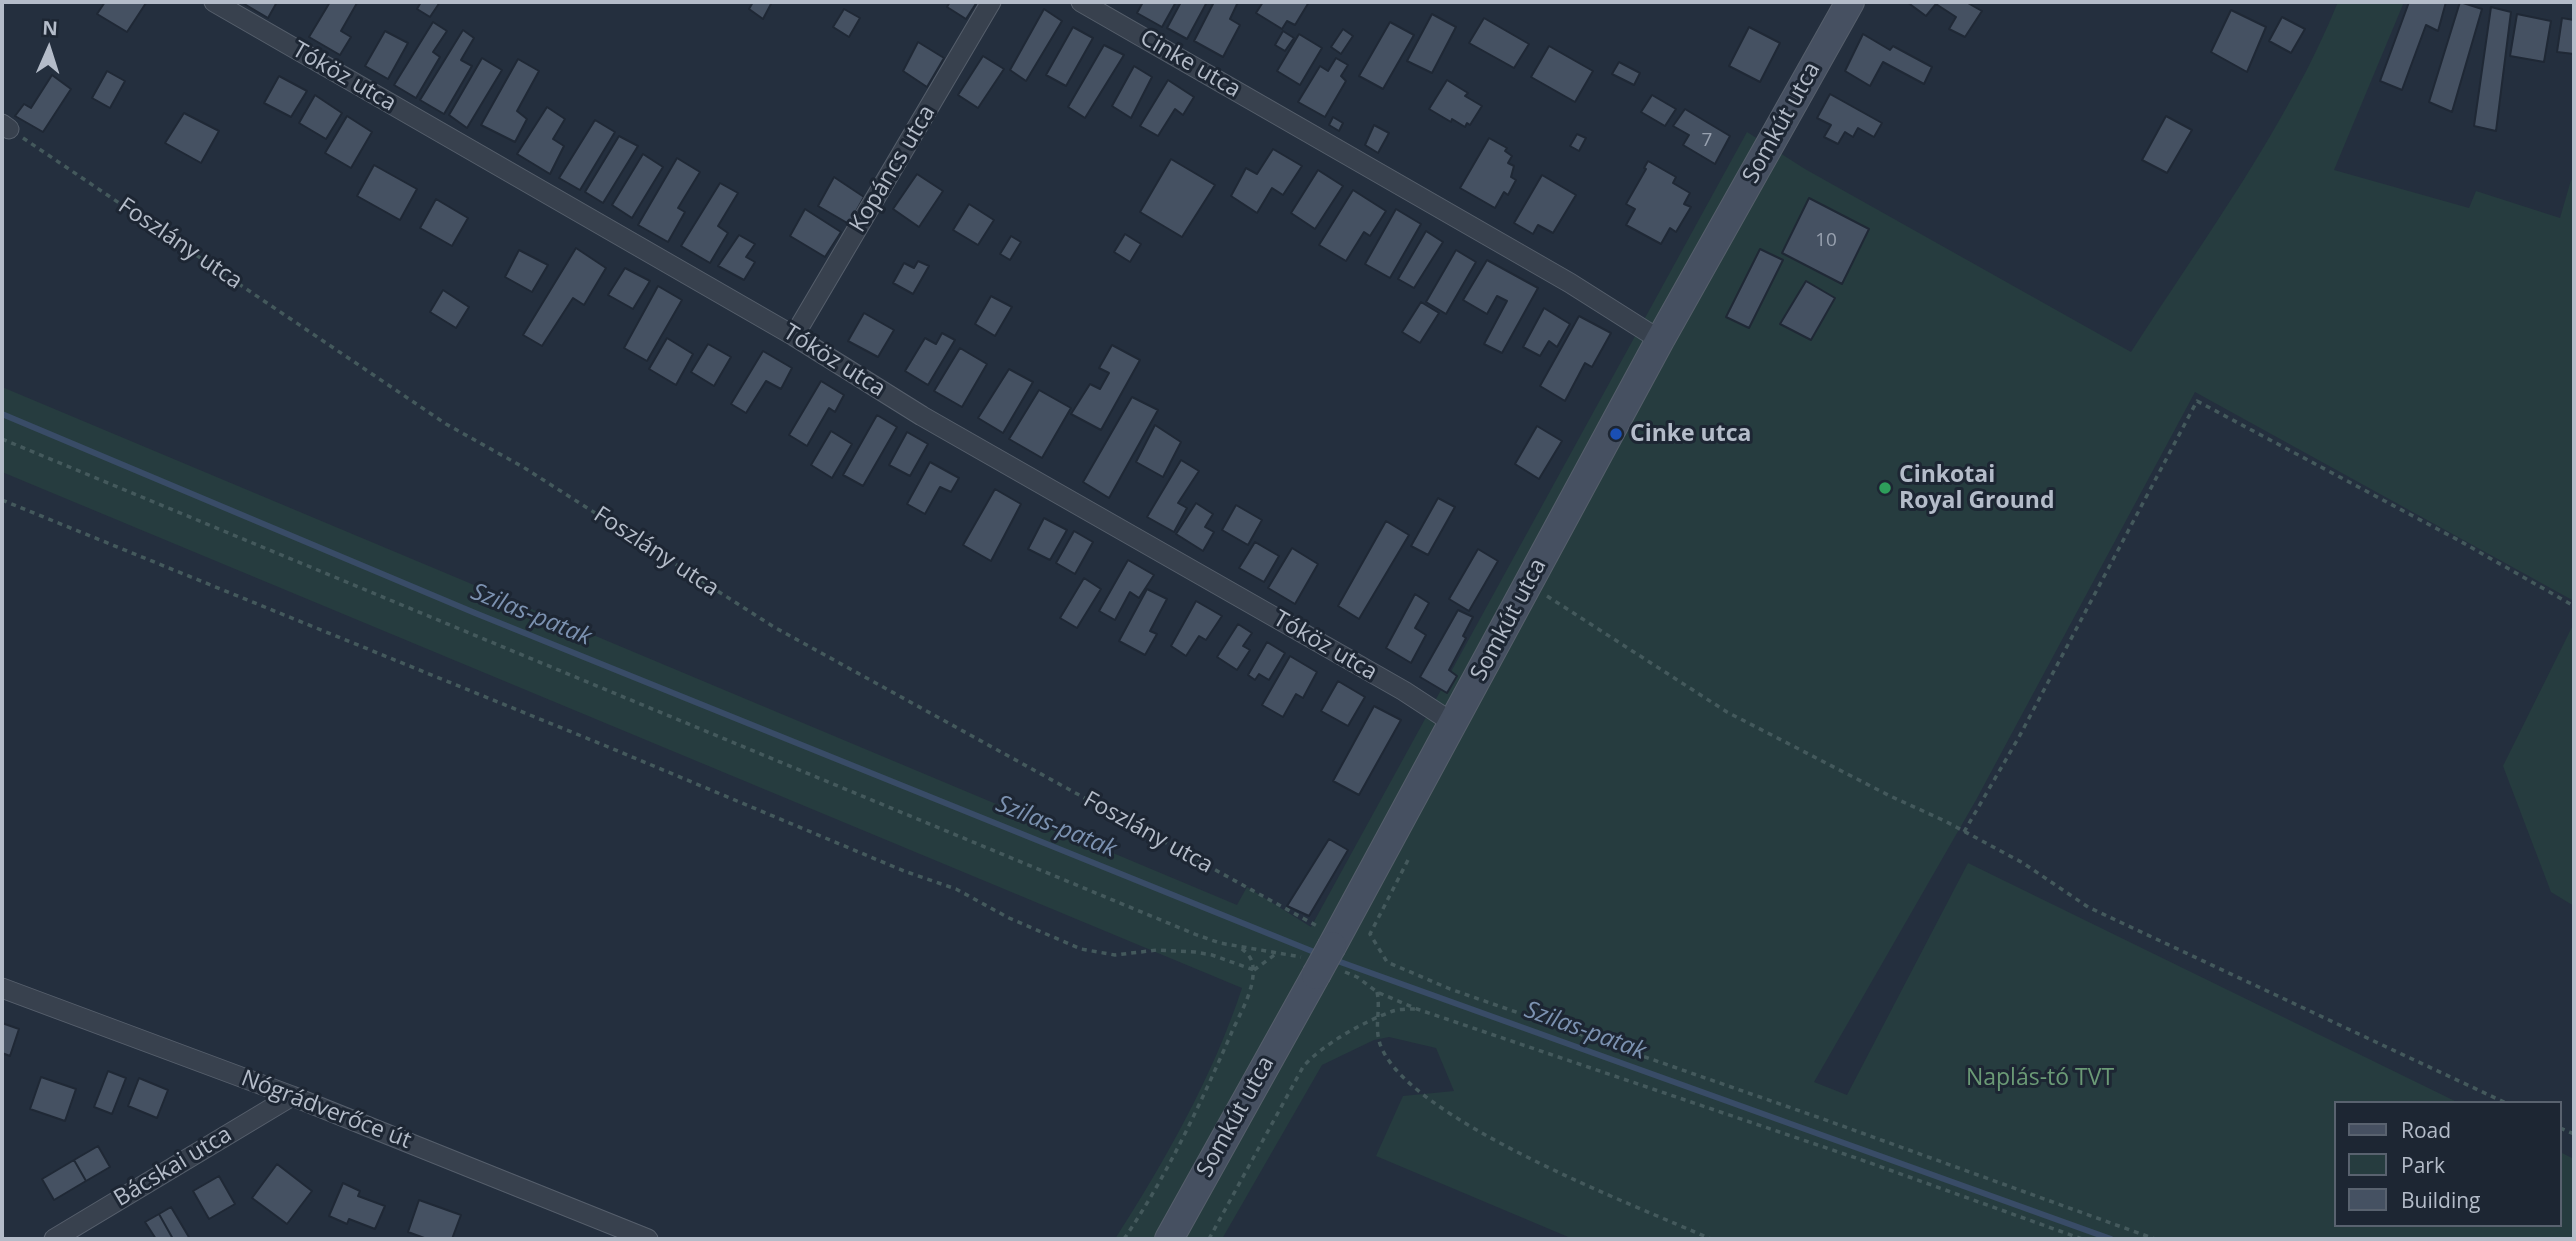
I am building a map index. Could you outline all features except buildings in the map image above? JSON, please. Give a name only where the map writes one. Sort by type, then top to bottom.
[{"type":"street","name":"Tóköz utca","points":[[214,2],[794,336],[922,416],[1404,691],[1453,723]]},
{"type":"street","name":"Kopáncs utca","points":[[794,336],[991,2]]},
{"type":"street","name":"Cinke utca","points":[[1081,2],[1570,283],[1660,340]]},
{"type":"street","name":"Somkút utca","points":[[1169,1239],[1316,975],[1660,340],[1850,2]]},
{"type":"street","name":"Nógrádverőce út","points":[[2,988],[292,1096],[648,1239]]},
{"type":"street","name":"Bácskai utca","points":[[54,1239],[292,1096]]},
{"type":"path","name":"Foszlány utca","points":[[6,127],[446,424],[523,467],[774,627],[1334,942]]},
{"type":"path","points":[[1964,832],[2019,737],[2197,401],[2458,540],[2574,606]]},
{"type":"path","points":[[2,439],[1197,935],[1238,946],[1279,952],[1254,970]]},
{"type":"path","points":[[2,500],[594,741],[904,871],[956,889],[1009,918],[1081,949],[1115,955],[1157,950],[1195,952],[1254,970]]},
{"type":"path","points":[[1528,583],[1727,712],[2023,863],[2088,907],[2502,1101]]},
{"type":"path","points":[[1408,860],[1370,934],[1387,962],[1451,989],[2155,1239]]},
{"type":"path","points":[[1124,1239],[1159,1184],[1209,1083],[1248,994],[1254,970],[1248,954],[1238,946]]},
{"type":"path","points":[[1349,973],[1377,992],[1417,1009],[1859,1159],[2082,1239]]},
{"type":"path","points":[[1377,992],[1380,1005],[1376,1019],[1380,1045],[1395,1068],[1446,1112],[1475,1130],[1572,1177],[1711,1239]]},
{"type":"path","points":[[1209,1239],[1303,1068],[1314,1054],[1395,1010],[1417,1009]]},
{"type":"green space","name":"Naplás-tó TVT","points":[[2338,2],[2404,2],[2334,170],[2469,208],[2476,191],[2560,218],[2571,180],[2574,181],[2574,601],[2195,392],[1976,800],[1814,1082],[1847,1095],[1968,863],[2455,1101],[2334,1101],[2334,1227],[2562,1227],[2562,1153],[2574,1159],[2574,1239],[1573,1239],[1376,1156],[1403,1096],[1454,1091],[1436,1048],[1389,1037],[1374,1040],[1322,1065],[1222,1239],[1115,1239],[1152,1179],[1202,1086],[1242,988],[2,472],[2,387],[1237,905],[1247,887],[1311,927],[1747,132],[1805,169],[2131,352],[2243,181],[2318,48]]},
{"type":"green space","points":[[2574,623],[2574,906],[2551,892],[2503,766]]},
{"type":"waterway","name":"Szilas-patak","points":[[2,414],[475,613],[1319,954]]},
{"type":"waterway","name":"Szilas-patak","points":[[1332,959],[2111,1239]]},
{"type":"place","name":"Cinke utca","points":[[1616,434]]},
{"type":"place","name":"Cinkotai Royal Ground","points":[[1885,488]]}]
